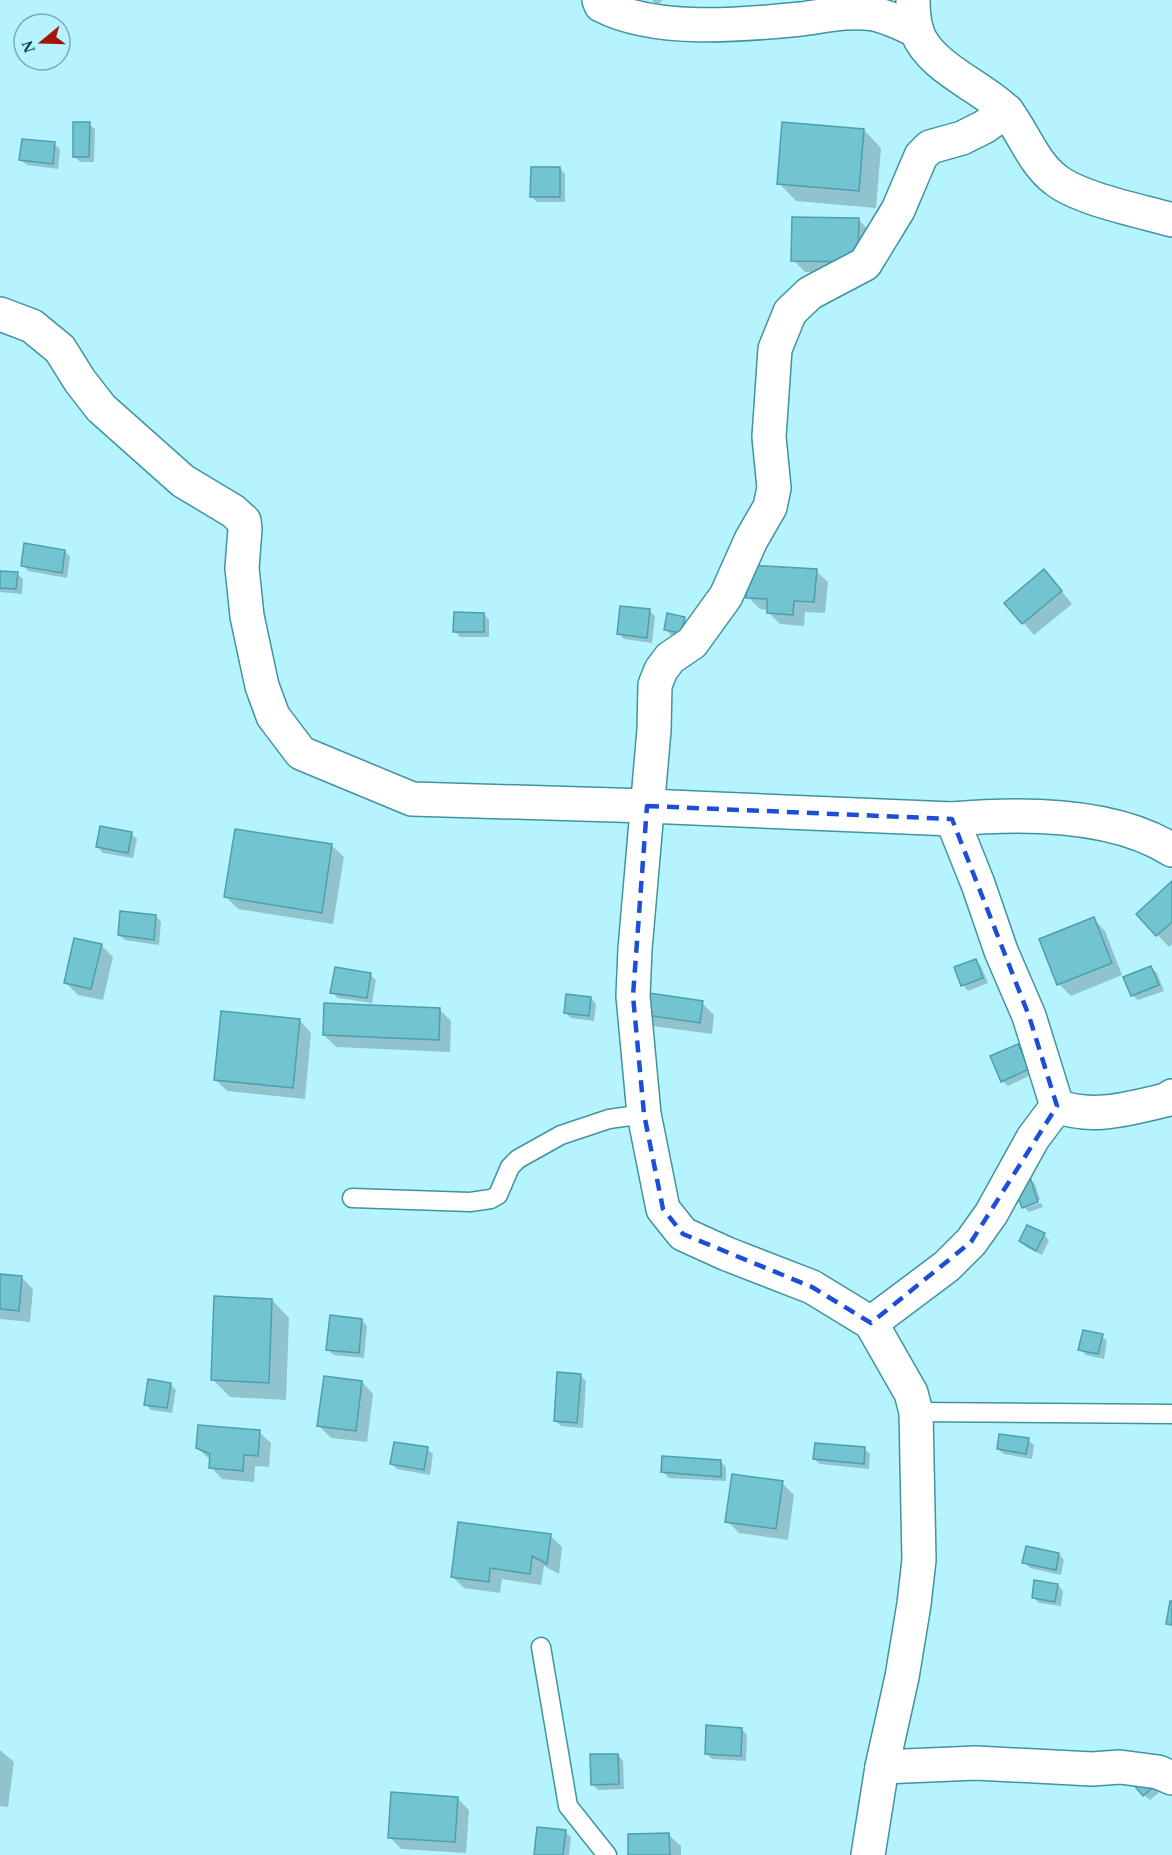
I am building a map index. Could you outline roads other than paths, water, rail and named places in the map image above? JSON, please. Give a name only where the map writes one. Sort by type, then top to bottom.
[{"type":"street","points":[[599,0],[601,5],[615,12],[666,22],[706,25],[799,19],[835,14],[872,14],[896,21],[915,16],[924,45],[939,61],[1007,111],[1042,167],[1056,180],[1084,194],[1172,220]]},
{"type":"street","points":[[666,22],[692,0]]},
{"type":"street","points":[[868,1855],[882,1767],[915,1604],[919,1560],[916,1412],[911,1393],[871,1323],[813,1287],[727,1254],[683,1234],[663,1209],[644,1114],[633,996],[655,685],[670,658],[692,643],[726,596],[751,540],[770,507],[774,488],[769,437],[775,349],[790,312],[810,293],[865,264],[898,210],[921,156],[930,147],[962,138],[984,127],[1007,111]]},
{"type":"street","points":[[0,314],[32,326],[60,349],[80,381],[101,408],[183,481],[233,511],[244,521],[242,568],[248,616],[262,686],[273,716],[301,753],[412,799],[952,819],[988,816],[1056,818],[1107,825],[1154,838],[1172,850]]},
{"type":"street","points":[[952,819],[1001,951],[1029,1016],[1058,1106],[1072,1112],[1119,1111],[1166,1100],[1172,1096]]},
{"type":"street","points":[[871,1323],[947,1266],[971,1242],[991,1214],[1033,1138],[1058,1106]]},
{"type":"street","points":[[882,1767],[976,1763],[1092,1769],[1120,1767],[1158,1772],[1172,1778]]},
{"type":"lane","points":[[352,1198],[470,1202],[491,1198],[498,1195],[510,1167],[561,1135],[609,1119],[644,1114]]},
{"type":"lane","points":[[916,1412],[1172,1414]]},
{"type":"lane","points":[[541,1647],[568,1806],[607,1855]]}]
